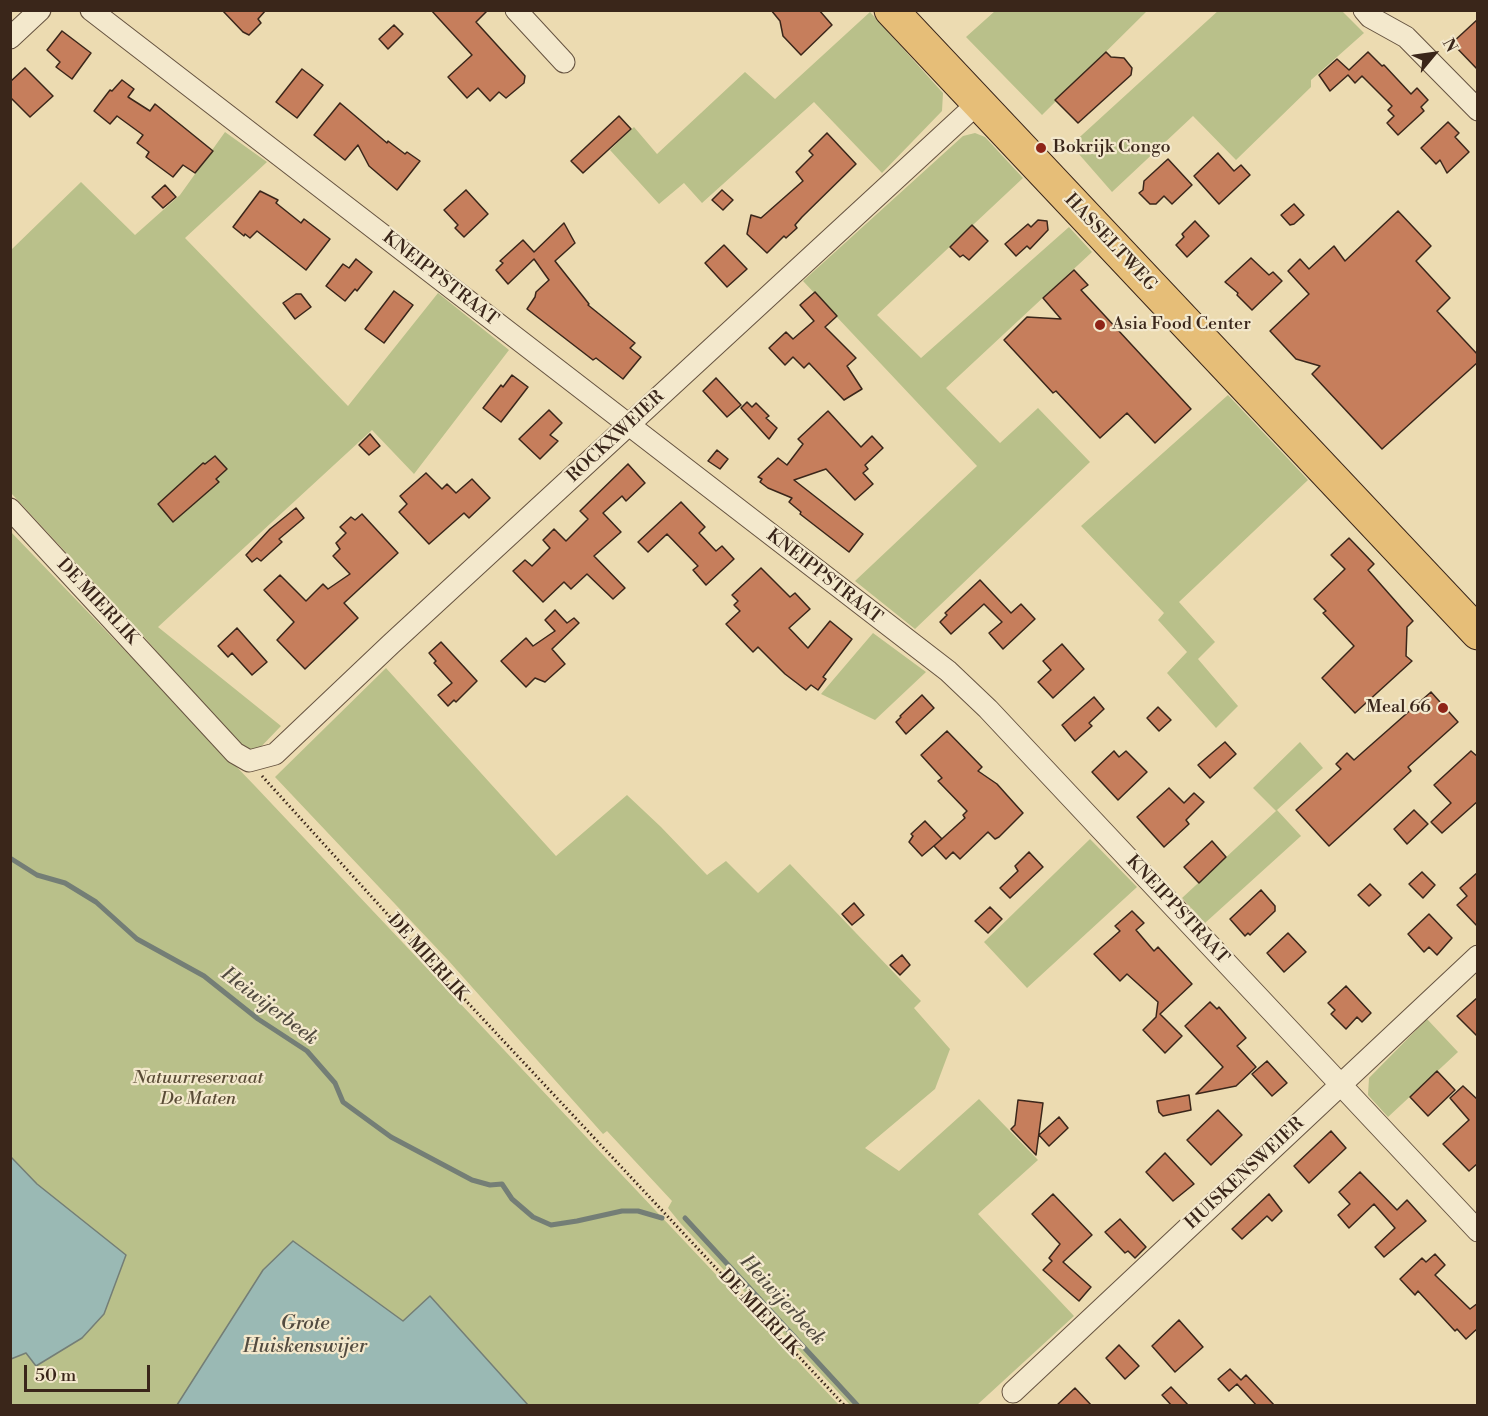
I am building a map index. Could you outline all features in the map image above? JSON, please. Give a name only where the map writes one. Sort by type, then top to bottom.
[{"type":"main road","name":"HASSELTWEG","points":[[891,10],[1478,633]]},
{"type":"street","points":[[10,38],[40,10]]},
{"type":"street","name":"KNEIPPSTRAAT","points":[[92,10],[948,671],[988,709],[1478,1231]]},
{"type":"street","points":[[516,10],[564,62]]},
{"type":"street","points":[[1364,10],[1370,17],[1406,37],[1478,110]]},
{"type":"street","name":"ROCKXWEIER","points":[[249,761],[275,754],[978,103]]},
{"type":"street","name":"DE MIERLIK","points":[[10,509],[236,753],[249,761]]},
{"type":"street","name":"HUISKENSWEIER","points":[[1013,1392],[1478,956]]},
{"type":"path","name":"DE MIERLIK","points":[[249,761],[468,1003],[845,1406]]},
{"type":"green space","points":[[1219,10],[1342,11],[1364,33],[1311,80],[1311,87],[1236,160],[1193,116],[1112,192],[1071,145]]},
{"type":"green space","points":[[995,11],[1147,11],[1042,115],[966,37]]},
{"type":"green space","points":[[870,12],[943,93],[942,111],[882,173],[814,102],[702,203],[684,183],[659,204],[610,150],[634,127],[657,154],[745,72],[775,99]]},
{"type":"green space","points":[[225,132],[267,162],[185,238],[348,406],[438,293],[509,350],[414,474],[372,430],[158,627],[281,726],[254,754],[239,747],[146,639],[11,493],[11,250],[81,182],[135,235],[180,195]]},
{"type":"green space","points":[[975,133],[985,137],[1023,178],[877,315],[921,358],[1069,227],[1092,252],[946,388],[1000,443],[1038,408],[1090,462],[915,629],[855,581],[977,466],[803,281],[963,136]]},
{"type":"green space","points":[[1228,395],[1308,480],[1179,602],[1215,642],[1198,659],[1238,706],[1216,728],[1167,673],[1187,652],[1158,620],[1164,613],[1081,526]]},
{"type":"green space","name":"Natuurreservaat De Maten","points":[[10,531],[255,786],[839,1405],[11,1405]]},
{"type":"green space","points":[[873,633],[926,672],[875,720],[821,694]]},
{"type":"green space","points":[[386,668],[556,856],[627,795],[707,875],[726,861],[758,893],[790,864],[921,1001],[914,1008],[950,1049],[935,1089],[865,1148],[899,1171],[979,1099],[1038,1160],[978,1214],[1074,1316],[977,1405],[850,1405],[681,1224],[668,1208],[672,1201],[607,1131],[603,1134],[447,959],[275,777]]},
{"type":"green space","points":[[1300,742],[1323,768],[1277,810],[1301,836],[1205,923],[1182,898],[1276,811],[1253,788]]},
{"type":"green space","points":[[1090,839],[1137,887],[1027,988],[984,942]]},
{"type":"green space","points":[[1427,1019],[1458,1052],[1388,1117],[1368,1095],[1369,1078]]},
{"type":"water","points":[[11,1157],[37,1184],[126,1255],[104,1314],[82,1338],[36,1366],[26,1353],[11,1359]]},
{"type":"water","name":"Grote Huiskenswijer","points":[[293,1241],[403,1321],[430,1296],[528,1405],[177,1405],[263,1270]]},
{"type":"building","points":[[222,10],[266,10],[258,19],[261,23],[249,35],[243,32]]},
{"type":"building","points":[[431,10],[488,10],[476,22],[525,76],[524,83],[506,98],[499,92],[490,101],[478,88],[467,98],[448,77],[472,55]]},
{"type":"building","points":[[771,10],[819,10],[832,25],[801,55],[783,36],[780,21]]},
{"type":"building","points":[[1478,19],[1478,70],[1452,43]]},
{"type":"building","points":[[394,25],[403,34],[388,49],[379,39]]},
{"type":"building","points":[[62,31],[91,53],[72,79],[56,67],[60,62],[47,50]]},
{"type":"building","points":[[1106,52],[1111,57],[1124,58],[1132,68],[1131,75],[1078,123],[1055,100]]},
{"type":"building","points":[[1368,52],[1382,66],[1384,65],[1411,94],[1417,88],[1428,100],[1421,107],[1424,111],[1398,135],[1387,123],[1394,116],[1388,110],[1392,106],[1362,76],[1355,83],[1348,75],[1330,91],[1319,75],[1337,59],[1349,70]]},
{"type":"building","points":[[25,68],[53,96],[30,117],[10,97],[10,82]]},
{"type":"building","points":[[302,69],[323,85],[297,118],[276,102]]},
{"type":"building","points":[[122,80],[134,89],[128,97],[150,111],[155,104],[213,151],[195,173],[183,165],[173,177],[146,157],[149,152],[137,143],[143,135],[117,116],[110,124],[94,111],[110,90],[112,91]]},
{"type":"building","points":[[340,103],[387,143],[388,141],[405,154],[407,152],[420,161],[397,190],[369,166],[358,145],[345,160],[314,135]]},
{"type":"building","points":[[619,116],[631,129],[583,173],[571,161]]},
{"type":"building","points":[[1448,122],[1459,133],[1455,137],[1469,152],[1447,173],[1440,160],[1436,164],[1421,148]]},
{"type":"building","points":[[827,133],[856,164],[802,217],[795,225],[797,228],[786,238],[784,236],[767,253],[747,234],[751,215],[761,218],[803,181],[796,172],[813,155],[809,151]]},
{"type":"building","points":[[1218,153],[1234,171],[1241,165],[1250,175],[1219,204],[1194,176]]},
{"type":"building","points":[[1168,159],[1192,185],[1172,204],[1164,196],[1156,204],[1150,204],[1139,193],[1143,190],[1144,181]]},
{"type":"building","points":[[165,185],[176,197],[163,208],[152,197]]},
{"type":"building","points":[[466,190],[488,214],[464,237],[455,228],[458,225],[444,210]]},
{"type":"building","points":[[722,190],[733,200],[723,210],[712,200]]},
{"type":"building","points":[[260,191],[278,200],[276,203],[301,223],[304,219],[330,239],[306,270],[257,231],[250,238],[233,227]]},
{"type":"building","points":[[1294,204],[1304,215],[1290,225],[1281,215]]},
{"type":"building","points":[[1398,211],[1431,246],[1416,261],[1450,298],[1437,311],[1478,355],[1478,362],[1382,449],[1312,374],[1320,366],[1296,359],[1270,331],[1309,294],[1288,271],[1300,259],[1309,269],[1334,246],[1345,261]]},
{"type":"building","points":[[1038,220],[1047,221],[1048,230],[1030,249],[1027,246],[1016,256],[1005,244],[1028,224],[1031,227]]},
{"type":"building","points":[[1195,221],[1209,236],[1187,257],[1176,245],[1184,237],[1182,234]]},
{"type":"building","points":[[564,223],[575,243],[555,261],[588,305],[635,343],[630,348],[641,357],[623,379],[596,358],[593,360],[527,309],[536,292],[549,280],[534,259],[508,284],[496,270],[503,263],[500,261],[523,240],[534,252]]},
{"type":"building","points":[[972,225],[988,241],[969,260],[963,255],[960,257],[950,247]]},
{"type":"building","points":[[724,245],[747,269],[727,287],[705,263]]},
{"type":"building","points":[[1251,258],[1269,275],[1273,272],[1282,281],[1252,310],[1225,282]]},
{"type":"building","points":[[356,259],[372,272],[357,291],[355,289],[345,301],[326,286],[343,264],[349,268]]},
{"type":"building","points":[[1074,270],[1088,285],[1081,290],[1191,409],[1155,443],[1127,413],[1100,438],[1056,391],[1053,393],[1004,340],[1027,317],[1061,319],[1043,298]]},
{"type":"building","points":[[394,291],[413,305],[384,343],[365,329]]},
{"type":"building","points":[[815,292],[837,316],[825,327],[856,358],[847,366],[862,389],[844,400],[809,363],[804,368],[793,357],[785,365],[769,348],[786,332],[793,339],[814,321],[800,305]]},
{"type":"building","points":[[296,294],[301,294],[311,307],[295,319],[283,303]]},
{"type":"building","points":[[512,375],[528,387],[501,422],[483,408]]},
{"type":"building","points":[[716,378],[741,405],[727,417],[703,391]]},
{"type":"building","points":[[747,402],[752,407],[756,403],[769,416],[766,418],[777,428],[769,439],[741,408]]},
{"type":"building","points":[[549,410],[562,423],[550,435],[558,441],[540,459],[519,439]]},
{"type":"building","points":[[828,411],[861,447],[872,436],[883,448],[865,465],[868,469],[863,473],[873,484],[855,500],[826,469],[794,480],[863,534],[849,552],[800,514],[801,512],[789,502],[792,498],[768,488],[760,482],[762,479],[758,477],[778,458],[787,465],[803,444],[798,439]]},
{"type":"building","points":[[370,434],[380,446],[369,455],[359,445]]},
{"type":"building","points":[[717,450],[728,459],[720,469],[708,461]]},
{"type":"building","points":[[215,456],[227,469],[216,479],[219,482],[173,522],[158,504],[203,463],[205,464]]},
{"type":"building","points":[[628,464],[645,483],[626,501],[622,496],[603,513],[621,532],[594,556],[625,588],[613,599],[587,574],[571,589],[564,582],[543,602],[513,571],[525,560],[532,566],[550,548],[543,540],[554,529],[566,541],[588,519],[580,511]]},
{"type":"building","points":[[426,473],[442,489],[447,484],[456,493],[472,479],[490,498],[469,518],[464,513],[429,544],[399,512],[407,504],[400,496]]},
{"type":"building","points":[[681,502],[705,527],[699,533],[716,551],[722,546],[734,559],[706,585],[693,570],[698,566],[667,534],[648,552],[638,542]]},
{"type":"building","points":[[296,508],[304,518],[279,539],[282,542],[261,561],[257,558],[252,562],[246,555],[270,529]]},
{"type":"building","points":[[362,514],[398,553],[344,603],[358,618],[305,669],[277,640],[294,622],[264,590],[280,575],[306,601],[323,584],[328,589],[350,574],[333,556],[340,549],[336,543],[346,533],[340,527],[351,517],[355,520]]},
{"type":"building","points":[[1349,538],[1374,564],[1368,570],[1413,621],[1407,627],[1406,656],[1412,661],[1355,713],[1322,678],[1354,646],[1323,613],[1326,611],[1314,599],[1345,569],[1331,555]]},
{"type":"building","points":[[761,568],[790,597],[795,593],[810,609],[789,628],[808,648],[830,621],[852,639],[823,677],[826,679],[818,690],[811,685],[806,690],[785,674],[758,647],[753,652],[726,624],[740,611],[734,605],[738,601],[732,595]]},
{"type":"building","points":[[980,580],[1011,613],[1021,604],[1035,619],[1003,649],[989,633],[1002,622],[984,604],[951,634],[940,622],[947,615],[945,613]]},
{"type":"building","points":[[555,610],[567,623],[574,618],[579,623],[552,649],[565,664],[545,682],[535,678],[526,687],[501,661],[526,638],[533,646],[555,631],[545,620]]},
{"type":"building","points":[[237,628],[267,662],[252,675],[232,653],[228,657],[218,646]]},
{"type":"building","points":[[441,642],[477,681],[456,702],[454,700],[448,706],[438,695],[452,683],[434,663],[436,661],[429,653]]},
{"type":"building","points":[[1062,644],[1084,669],[1053,698],[1038,682],[1051,670],[1043,661]]},
{"type":"building","points":[[1431,692],[1458,722],[1408,767],[1411,771],[1329,846],[1296,810],[1341,769],[1336,764],[1347,753],[1354,760]]},
{"type":"building","points":[[922,695],[934,708],[906,734],[896,722]]},
{"type":"building","points":[[1094,697],[1104,709],[1089,723],[1092,726],[1075,741],[1062,725]]},
{"type":"building","points":[[1158,707],[1171,720],[1159,731],[1147,718]]},
{"type":"building","points":[[947,731],[982,767],[978,771],[997,784],[1023,813],[999,837],[995,839],[988,832],[960,859],[953,852],[946,859],[934,846],[965,818],[963,815],[967,811],[938,781],[942,778],[921,755]]},
{"type":"building","points":[[1225,742],[1236,754],[1210,778],[1198,765]]},
{"type":"building","points":[[1114,751],[1119,757],[1126,751],[1147,772],[1118,800],[1092,772]]},
{"type":"building","points":[[1471,751],[1478,757],[1478,801],[1442,833],[1431,822],[1451,803],[1434,785]]},
{"type":"building","points":[[1169,788],[1184,803],[1194,793],[1204,802],[1186,820],[1189,824],[1164,847],[1137,817]]},
{"type":"building","points":[[1414,810],[1428,824],[1407,844],[1394,829]]},
{"type":"building","points":[[925,821],[942,839],[922,856],[909,842],[913,836],[911,834]]},
{"type":"building","points":[[1212,841],[1226,857],[1199,883],[1184,867]]},
{"type":"building","points":[[1029,852],[1043,867],[1010,898],[1000,888],[1018,871],[1015,866]]},
{"type":"building","points":[[1422,872],[1435,885],[1423,898],[1409,884]]},
{"type":"building","points":[[1478,872],[1478,927],[1457,905],[1467,896],[1460,888]]},
{"type":"building","points":[[1370,884],[1381,895],[1369,906],[1358,895]]},
{"type":"building","points":[[1261,890],[1275,906],[1275,911],[1250,935],[1248,933],[1245,936],[1230,919]]},
{"type":"building","points":[[854,903],[864,915],[852,925],[842,914]]},
{"type":"building","points":[[990,907],[1002,919],[988,933],[975,921]]},
{"type":"building","points":[[1132,911],[1144,923],[1136,930],[1154,951],[1158,947],[1192,984],[1160,1014],[1182,1036],[1165,1053],[1143,1030],[1156,1017],[1158,1002],[1127,974],[1120,981],[1094,954],[1120,931],[1115,926]]},
{"type":"building","points":[[1429,914],[1452,938],[1437,955],[1429,947],[1424,952],[1408,934]]},
{"type":"building","points":[[1288,933],[1306,952],[1284,972],[1267,953]]},
{"type":"building","points":[[902,955],[910,965],[900,975],[890,965]]},
{"type":"building","points":[[1346,986],[1371,1013],[1362,1022],[1357,1017],[1346,1029],[1331,1014],[1335,1010],[1328,1003]]},
{"type":"building","points":[[1478,997],[1478,1037],[1457,1016]]},
{"type":"building","points":[[1210,1002],[1217,1009],[1219,1007],[1246,1038],[1237,1046],[1256,1067],[1236,1086],[1196,1094],[1223,1067],[1185,1026]]},
{"type":"building","points":[[1267,1061],[1287,1083],[1272,1096],[1252,1074]]},
{"type":"building","points":[[1437,1071],[1455,1090],[1428,1116],[1410,1097]]},
{"type":"building","points":[[1463,1086],[1478,1100],[1478,1163],[1469,1171],[1443,1144],[1469,1120],[1450,1098]]},
{"type":"building","points":[[1189,1095],[1191,1110],[1163,1116],[1159,1112],[1157,1101]]},
{"type":"building","points":[[1018,1100],[1043,1103],[1036,1155],[1011,1129],[1015,1125]]},
{"type":"building","points":[[1218,1110],[1242,1135],[1211,1165],[1187,1140]]},
{"type":"building","points":[[1059,1117],[1068,1128],[1049,1146],[1039,1135]]},
{"type":"building","points":[[1331,1131],[1346,1148],[1309,1183],[1294,1166]]},
{"type":"building","points":[[1165,1153],[1194,1184],[1173,1201],[1146,1172]]},
{"type":"building","points":[[1360,1172],[1397,1210],[1407,1200],[1426,1221],[1384,1257],[1375,1247],[1395,1228],[1374,1204],[1349,1228],[1338,1215],[1350,1204],[1339,1192]]},
{"type":"building","points":[[1053,1194],[1092,1235],[1063,1262],[1091,1287],[1079,1301],[1043,1270],[1052,1261],[1049,1258],[1060,1244],[1032,1214]]},
{"type":"building","points":[[1269,1194],[1282,1211],[1272,1221],[1267,1216],[1242,1239],[1232,1229]]},
{"type":"building","points":[[1120,1219],[1146,1247],[1135,1258],[1128,1251],[1125,1253],[1105,1232]]},
{"type":"building","points":[[1435,1254],[1445,1265],[1435,1275],[1470,1309],[1478,1303],[1478,1328],[1466,1339],[1457,1329],[1455,1331],[1418,1291],[1415,1295],[1400,1279],[1422,1258],[1426,1262]]},
{"type":"building","points":[[1179,1320],[1203,1347],[1175,1372],[1152,1346]]},
{"type":"building","points":[[1119,1345],[1139,1366],[1125,1379],[1106,1358]]},
{"type":"building","points":[[1230,1369],[1241,1380],[1246,1375],[1275,1406],[1257,1406],[1237,1384],[1229,1391],[1218,1379]]},
{"type":"building","points":[[1171,1387],[1189,1406],[1172,1406],[1162,1395]]},
{"type":"building","points":[[1075,1388],[1092,1406],[1056,1406]]},
{"type":"waterway","name":"Heiwijerbeek","points":[[10,858],[37,875],[65,883],[96,902],[137,939],[204,976],[258,1019],[307,1051],[335,1083],[343,1102],[391,1137],[472,1180],[490,1185],[502,1184],[512,1199],[533,1217],[551,1225],[622,1211],[638,1211],[662,1218]]},
{"type":"waterway","name":"Heiwijerbeek","points":[[685,1218],[858,1406]]},
{"type":"place","name":"Bokrijk Congo","points":[[1041,148]]},
{"type":"place","name":"Asia Food Center","points":[[1100,325]]},
{"type":"place","name":"Meal 66","points":[[1443,708]]}]
